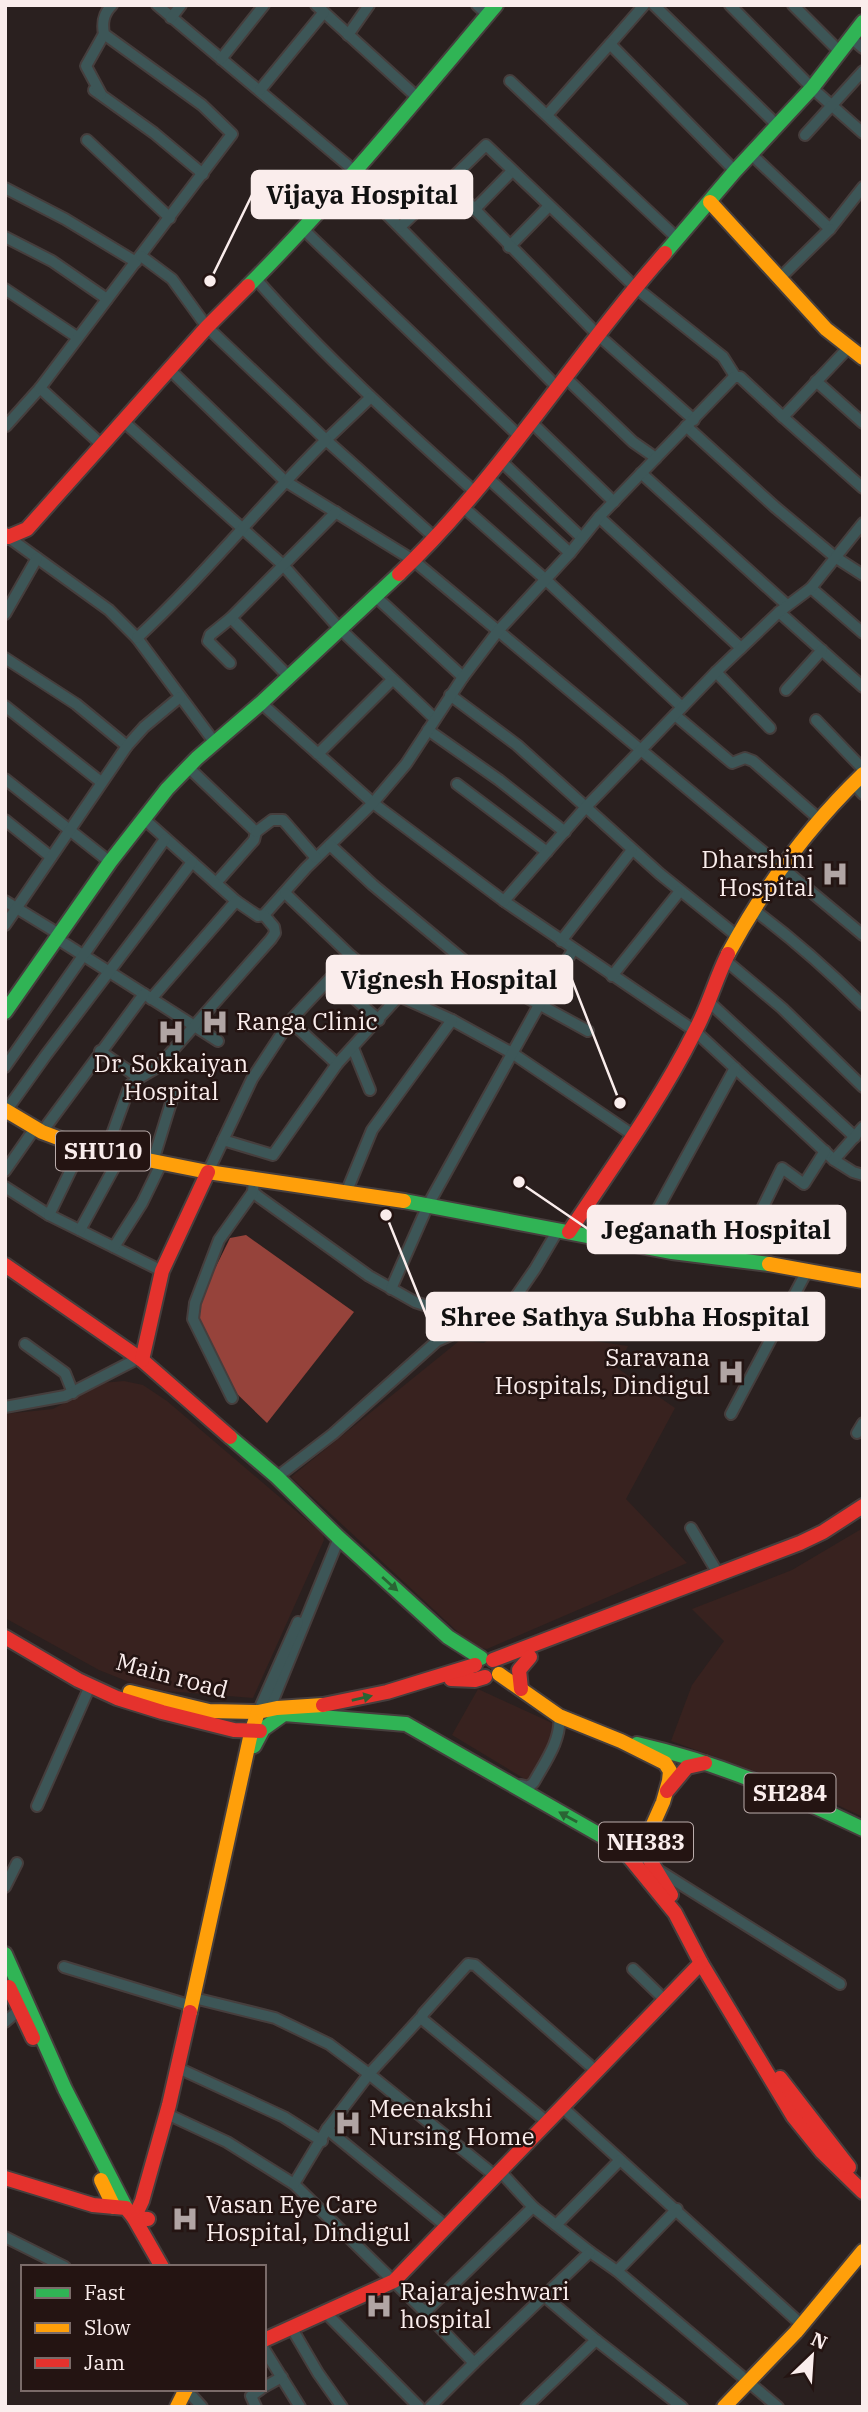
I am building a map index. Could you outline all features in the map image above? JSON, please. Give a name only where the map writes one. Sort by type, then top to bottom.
[{"type":"main road","points":[[7,536],[27,529],[207,327],[304,230],[354,175],[487,8]]},
{"type":"main road","points":[[5,1012],[110,862],[167,789],[413,560],[463,506],[532,423],[635,287],[841,52],[857,43],[863,23]]},
{"type":"main road","points":[[710,202],[826,329],[863,358]]},
{"type":"main road","points":[[563,1231],[657,1099],[695,1031],[737,936],[780,867],[818,818],[860,780]]},
{"type":"main road","name":"SHU10","points":[[6,1110],[38,1130],[82,1147],[208,1172],[253,1185],[346,1193],[428,1205],[638,1245],[863,1281]]},
{"type":"main road","points":[[140,1359],[162,1271],[208,1172]]},
{"type":"main road","points":[[5,1265],[140,1359],[277,1477],[339,1538],[448,1637],[489,1667],[530,1657],[768,1566],[800,1552],[863,1516]]},
{"type":"main road","points":[[489,1667],[800,1543],[823,1532],[863,1506]]},
{"type":"main road","name":"Main road","points":[[5,1626],[90,1677],[126,1691],[212,1713],[235,1715],[286,1705],[333,1704],[428,1681],[475,1680],[489,1667]]},
{"type":"main road","name":"Main road","points":[[5,1637],[90,1686],[159,1712],[257,1731]]},
{"type":"main road","points":[[521,1689],[519,1670],[530,1657]]},
{"type":"main road","name":"NH383","points":[[257,1731],[284,1714],[405,1712],[474,1764],[621,1847],[631,1849],[645,1844],[666,1793],[670,1771],[662,1759],[559,1716],[489,1667]]},
{"type":"main road","points":[[405,1712],[415,1690],[428,1681]]},
{"type":"main road","points":[[131,2213],[142,2201],[167,2114],[247,1758],[264,1710]]},
{"type":"main road","name":"SH284","points":[[621,1741],[680,1752],[714,1764],[790,1794],[863,1829]]},
{"type":"main road","name":"SH284","points":[[666,1793],[686,1765],[695,1762],[714,1764]]},
{"type":"main road","points":[[645,1844],[655,1868],[793,2116],[821,2152],[863,2192]]},
{"type":"main road","points":[[621,1847],[675,1913],[701,1963],[764,2062],[843,2161],[863,2179]]},
{"type":"main road","points":[[5,1954],[65,2090],[131,2213],[171,2265]]},
{"type":"main road","points":[[266,2339],[394,2281],[701,1963]]},
{"type":"main road","points":[[5,1976],[19,2010],[161,2265]]},
{"type":"main road","points":[[5,2178],[93,2205],[131,2213]]},
{"type":"main road","points":[[724,2407],[802,2325],[863,2251]]},
{"type":"main road","points":[[177,2407],[193,2398]]},
{"type":"street","points":[[6,426],[40,388],[231,137],[231,131],[202,105],[104,34],[104,16],[112,5]]},
{"type":"street","points":[[157,5],[260,90],[354,175],[400,228],[562,383],[656,458]]},
{"type":"street","points":[[171,18],[181,5]]},
{"type":"street","points":[[221,59],[264,5]]},
{"type":"street","points":[[348,35],[369,5]]},
{"type":"street","points":[[547,115],[644,5]]},
{"type":"street","points":[[654,5],[777,125]]},
{"type":"street","points":[[730,5],[812,88],[863,133]]},
{"type":"street","points":[[793,5],[841,52]]},
{"type":"street","points":[[260,90],[320,9],[418,98]]},
{"type":"street","points":[[104,34],[86,66],[98,93],[154,133],[203,174]]},
{"type":"street","points":[[610,44],[735,171]]},
{"type":"street","points":[[805,135],[863,71]]},
{"type":"street","points":[[510,81],[678,239]]},
{"type":"street","points":[[87,140],[170,218]]},
{"type":"street","points":[[400,228],[486,145],[635,287],[723,357],[735,376],[740,377],[863,488]]},
{"type":"street","points":[[751,154],[830,229]]},
{"type":"street","points":[[474,210],[512,171]]},
{"type":"street","points":[[447,182],[509,247],[690,423],[733,471],[835,558],[863,575]]},
{"type":"street","points":[[780,278],[830,229],[863,187]]},
{"type":"street","points":[[5,188],[172,279],[207,327],[326,440],[434,537]]},
{"type":"street","points":[[509,247],[549,206]]},
{"type":"street","points":[[304,230],[520,438]]},
{"type":"street","points":[[5,237],[52,261],[107,299]]},
{"type":"street","points":[[256,279],[301,330],[370,398],[475,492]]},
{"type":"street","points":[[5,289],[77,337]]},
{"type":"street","points":[[783,417],[848,348]]},
{"type":"street","points":[[170,370],[285,481],[413,560],[863,934]]},
{"type":"street","points":[[144,819],[236,901],[258,916],[264,915],[316,858],[373,803],[406,764],[450,695],[498,631],[570,554],[599,517],[735,376]]},
{"type":"street","points":[[816,382],[863,423]]},
{"type":"street","points":[[40,388],[102,444]]},
{"type":"street","points":[[137,638],[170,607],[285,481],[370,398]]},
{"type":"street","points":[[123,421],[283,565],[340,628],[435,719]]},
{"type":"street","points":[[532,423],[614,502]]},
{"type":"street","points":[[502,461],[582,538]]},
{"type":"street","points":[[641,473],[863,687]]},
{"type":"street","points":[[488,478],[570,554]]},
{"type":"street","points":[[463,506],[545,579],[732,763],[749,758],[818,818]]},
{"type":"street","points":[[230,663],[208,641],[210,635],[231,618],[336,512]]},
{"type":"street","points":[[599,517],[741,648]]},
{"type":"street","points":[[503,901],[585,808],[716,672],[783,608],[811,588],[863,523]]},
{"type":"street","points":[[7,536],[109,610],[137,638],[215,743]]},
{"type":"street","points":[[5,614],[37,558]]},
{"type":"street","points":[[811,588],[863,633]]},
{"type":"street","points":[[374,595],[463,677]]},
{"type":"street","points":[[231,618],[289,677]]},
{"type":"street","points":[[786,690],[822,650]]},
{"type":"street","points":[[5,658],[76,704],[127,746]]},
{"type":"street","points":[[716,672],[771,728]]},
{"type":"street","points":[[318,754],[392,680]]},
{"type":"street","points":[[450,695],[517,745],[632,850],[737,936]]},
{"type":"street","points":[[5,925],[127,746],[144,727],[180,697]]},
{"type":"street","points":[[261,703],[373,803],[503,901],[695,1031],[834,1160],[863,1175]]},
{"type":"street","points":[[5,706],[101,782]]},
{"type":"street","points":[[816,720],[860,780]]},
{"type":"street","points":[[428,730],[499,780],[565,832]]},
{"type":"street","points":[[188,768],[256,832]]},
{"type":"street","points":[[5,779],[110,862]]},
{"type":"street","points":[[457,784],[547,852]]},
{"type":"street","points":[[5,820],[51,857]]},
{"type":"street","points":[[216,883],[254,840],[256,832],[272,820],[282,820],[316,858]]},
{"type":"street","points":[[5,1067],[165,839]]},
{"type":"street","points":[[330,845],[465,962],[587,1031]]},
{"type":"street","points":[[561,941],[632,850]]},
{"type":"street","points":[[6,1110],[192,862]]},
{"type":"street","points":[[612,976],[680,891]]},
{"type":"street","points":[[285,893],[351,956],[399,996],[452,1020],[512,1053],[633,1135]]},
{"type":"street","points":[[5,901],[82,955],[218,1041]]},
{"type":"street","points":[[5,1171],[100,1051],[236,901]]},
{"type":"street","points":[[754,910],[825,967],[863,1005]]},
{"type":"street","points":[[106,1151],[131,1086],[139,1077],[158,1067],[197,1026],[275,933],[274,927],[264,915]]},
{"type":"street","points":[[391,1289],[428,1205],[539,1005],[573,950]]},
{"type":"street","points":[[208,1172],[253,1079],[290,1021],[351,956]]},
{"type":"street","points":[[725,960],[782,1008],[863,1087]]},
{"type":"street","points":[[331,978],[379,1020]]},
{"type":"street","points":[[223,1140],[272,1155],[337,1064],[419,978]]},
{"type":"street","points":[[708,1001],[859,1132],[834,1160]]},
{"type":"street","points":[[346,1193],[372,1130],[452,1020]]},
{"type":"street","points":[[290,1021],[337,1064]]},
{"type":"street","points":[[353,1048],[370,1090]]},
{"type":"street","points":[[100,1051],[139,1077]]},
{"type":"street","points":[[638,1245],[735,1068]]},
{"type":"street","points":[[114,1247],[142,1203],[157,1161],[174,1093]]},
{"type":"street","points":[[49,1214],[82,1147]]},
{"type":"street","points":[[737,1260],[782,1168],[804,1184],[825,1151]]},
{"type":"street","points":[[80,1230],[121,1154]]},
{"type":"street","points":[[232,1398],[194,1319],[195,1303],[219,1240],[253,1185],[369,1276],[391,1289],[415,1302],[443,1311],[499,1321]]},
{"type":"street","points":[[5,1187],[49,1214],[162,1271]]},
{"type":"street","points":[[277,1477],[333,1434],[437,1341],[455,1334],[489,1330],[499,1321],[563,1231]]},
{"type":"street","points":[[731,1414],[807,1271]]},
{"type":"street","points":[[24,1344],[65,1373],[73,1393]]},
{"type":"street","points":[[5,1407],[73,1393],[140,1359]]},
{"type":"street","points":[[691,1528],[719,1575]]},
{"type":"street","points":[[264,1710],[328,1554],[339,1538]]},
{"type":"street","points":[[37,1806],[90,1686]]},
{"type":"street","points":[[474,1764],[529,1787],[557,1737],[559,1716]]},
{"type":"street","points":[[5,1887],[17,1863]]},
{"type":"street","points":[[655,1868],[840,1984]]},
{"type":"street","points":[[294,2183],[327,2129],[369,2074],[468,1964],[472,1963],[595,2070]]},
{"type":"street","points":[[64,1966],[193,2002],[275,2018],[329,2044],[497,2172],[533,2207],[617,2271],[778,2407]]},
{"type":"street","points":[[634,1969],[665,2000]]},
{"type":"street","points":[[5,2022],[19,2010]]},
{"type":"street","points":[[422,2016],[424,2021],[546,2121]]},
{"type":"street","points":[[178,2068],[284,2117],[322,2141]]},
{"type":"street","points":[[561,2106],[802,2325]]},
{"type":"street","points":[[167,2114],[227,2142],[294,2183],[474,2363]]},
{"type":"street","points":[[327,2129],[447,2227]]},
{"type":"street","points":[[556,2225],[621,2160]]},
{"type":"street","points":[[425,2312],[533,2207]]},
{"type":"street","points":[[617,2271],[677,2210]]},
{"type":"street","points":[[5,2237],[61,2265]]},
{"type":"street","points":[[430,2407],[590,2252]]},
{"type":"street","points":[[543,2295],[682,2407]]},
{"type":"street","points":[[326,2313],[419,2407]]},
{"type":"street","points":[[291,2327],[318,2374],[342,2407]]},
{"type":"street","points":[[526,2407],[596,2340]]},
{"type":"street","points":[[266,2351],[300,2407]]},
{"type":"street","points":[[266,2386],[282,2377]]},
{"type":"street","points":[[256,2407],[251,2396],[258,2391]]},
{"type":"shaded area","points":[[246,1235],[354,1312],[267,1423],[233,1390],[197,1315],[201,1297],[230,1238]]},
{"type":"shaded area","points":[[502,1328],[628,1346],[617,1368],[675,1408],[626,1499],[687,1563],[487,1649],[474,1647],[291,1477],[459,1341],[484,1343]]},
{"type":"shaded area","points":[[124,1381],[143,1385],[167,1401],[323,1534],[324,1540],[253,1698],[166,1691],[134,1684],[99,1670],[5,1618],[5,1414],[53,1409],[101,1383]]},
{"type":"shaded area","points":[[863,1528],[863,1817],[799,1787],[671,1741],[692,1685],[724,1641],[692,1609],[792,1570]]},
{"type":"shaded area","points":[[478,1689],[552,1723],[553,1732],[533,1777],[528,1781],[452,1735]]},
{"type":"traffic: fast","points":[[248,286],[344,184],[496,5]]},
{"type":"traffic: fast","points":[[665,253],[735,171],[812,88],[863,22]]},
{"type":"traffic: fast","points":[[5,1012],[110,862],[167,789],[197,758],[261,703],[399,574]]},
{"type":"traffic: fast","points":[[404,1201],[672,1252],[769,1264]]},
{"type":"traffic: fast","points":[[230,1437],[277,1477],[339,1538],[448,1637],[481,1658]]},
{"type":"traffic: fast","points":[[254,1746],[263,1729],[284,1714],[406,1724],[621,1847],[630,1849],[644,1844],[651,1829]]},
{"type":"traffic: fast","points":[[637,1744],[667,1751],[753,1780],[863,1829]]},
{"type":"traffic: fast","points":[[5,1954],[65,2089],[126,2208]]},
{"type":"traffic: slow","points":[[710,202],[826,329],[863,358]]},
{"type":"traffic: slow","points":[[728,954],[788,859],[824,815],[863,774]]},
{"type":"traffic: slow","points":[[5,1110],[42,1132],[82,1147],[208,1172],[404,1201]]},
{"type":"traffic: slow","points":[[769,1264],[863,1281]]},
{"type":"traffic: slow","points":[[499,1674],[559,1716],[621,1741],[665,1763],[670,1771],[669,1781],[651,1829]]},
{"type":"traffic: slow","points":[[130,1692],[209,1711],[258,1712]]},
{"type":"traffic: slow","points":[[190,2012],[251,1733],[258,1712],[323,1705]]},
{"type":"traffic: slow","points":[[101,2180],[114,2207]]},
{"type":"traffic: slow","points":[[724,2407],[796,2332],[863,2251]]},
{"type":"traffic: slow","points":[[177,2407],[185,2391]]},
{"type":"traffic: jam","points":[[399,574],[470,498],[665,253]]},
{"type":"traffic: jam","points":[[5,535],[8,537],[27,529],[207,327],[248,286]]},
{"type":"traffic: jam","points":[[569,1232],[666,1084],[703,1014],[728,954]]},
{"type":"traffic: jam","points":[[142,1360],[162,1271],[208,1172]]},
{"type":"traffic: jam","points":[[5,1265],[142,1360],[230,1437]]},
{"type":"traffic: jam","points":[[493,1660],[800,1543],[823,1532],[863,1506]]},
{"type":"traffic: jam","points":[[5,1637],[78,1680],[117,1698],[234,1730],[260,1731]]},
{"type":"traffic: jam","points":[[521,1689],[519,1670],[530,1657]]},
{"type":"traffic: jam","points":[[323,1705],[387,1692],[475,1665]]},
{"type":"traffic: jam","points":[[451,1679],[475,1680],[485,1677]]},
{"type":"traffic: jam","points":[[667,1791],[687,1767],[705,1763]]},
{"type":"traffic: jam","points":[[644,1844],[651,1862],[671,1895]]},
{"type":"traffic: jam","points":[[621,1847],[675,1913],[701,1963],[793,2116],[822,2152],[863,2192]]},
{"type":"traffic: jam","points":[[266,2339],[394,2281],[701,1963]]},
{"type":"traffic: jam","points":[[9,1987],[33,2038]]},
{"type":"traffic: jam","points":[[161,2265],[134,2218],[142,2201],[169,2105],[190,2012]]},
{"type":"traffic: jam","points":[[780,2078],[849,2167]]},
{"type":"traffic: jam","points":[[5,2178],[93,2205],[126,2208],[134,2218],[148,2219]]},
{"type":"place","name":"Vijaya Hospital","points":[[210,281]]},
{"type":"place","name":"Dharshini Hospital","points":[[835,874]]},
{"type":"place","name":"Ranga Clinic","points":[[215,1022]]},
{"type":"place","name":"Dr. Sokkaiyan Hospital","points":[[171,1032]]},
{"type":"place","name":"Vignesh Hospital","points":[[620,1103]]},
{"type":"place","name":"Jeganath Hospital","points":[[519,1182]]},
{"type":"place","name":"Shree Sathya Subha Hospital","points":[[386,1215]]},
{"type":"place","name":"Saravana Hospitals, Dindigul","points":[[731,1372]]},
{"type":"place","name":"Meenakshi Nursing Home","points":[[348,2123]]},
{"type":"place","name":"Vasan Eye Care Hospital, Dindigul","points":[[185,2219]]},
{"type":"place","name":"Rajarajeshwari hospital","points":[[379,2306]]}]
